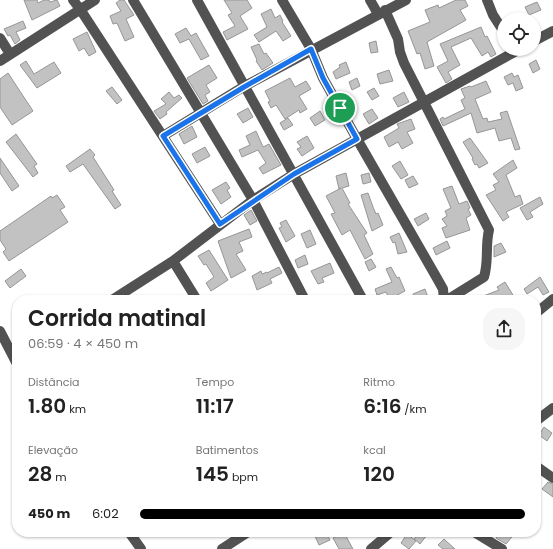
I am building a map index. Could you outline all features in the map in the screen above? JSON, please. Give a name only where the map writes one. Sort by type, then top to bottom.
[{"type":"street","points":[[72,0],[80,9],[220,224]]},
{"type":"street","points":[[0,61],[95,0]]},
{"type":"street","points":[[133,0],[200,114],[253,200],[301,295]]},
{"type":"street","points":[[197,0],[360,295]]},
{"type":"street","points":[[282,0],[311,49],[323,78],[443,289],[444,295]]},
{"type":"street","points":[[370,0],[381,12],[398,39],[400,52],[404,63],[489,230],[486,242],[488,266],[484,277],[455,295]]},
{"type":"street","points":[[163,136],[311,49],[406,0]]},
{"type":"street","points":[[487,0],[497,21]]},
{"type":"street","points":[[541,37],[553,31]]},
{"type":"street","points":[[0,38],[10,54]]},
{"type":"street","points":[[120,295],[173,261],[253,200],[294,174],[507,56]]},
{"type":"street","points":[[173,261],[194,295]]},
{"type":"street","points":[[541,309],[553,299]]},
{"type":"street","points":[[0,332],[12,354]]},
{"type":"street","points":[[541,417],[553,408]]},
{"type":"street","points":[[541,470],[553,478]]},
{"type":"street","points":[[133,537],[141,549]]},
{"type":"street","points":[[222,549],[240,537]]},
{"type":"street","points":[[371,549],[385,537]]},
{"type":"street","points":[[482,537],[502,549]]},
{"type":"building","points":[[24,0],[37,0],[38,3],[44,0],[49,0],[50,2],[57,0],[60,6],[32,20]]},
{"type":"building","points":[[120,0],[124,0],[134,15],[126,19],[134,37],[125,41],[117,23],[113,24],[110,16],[121,11],[116,3]]},
{"type":"building","points":[[224,0],[247,0],[252,8],[240,16],[248,29],[227,40],[223,32],[235,26],[228,15],[232,13]]},
{"type":"building","points":[[456,0],[465,0],[468,6],[460,10],[466,20],[427,42],[434,66],[425,69],[420,53],[417,54],[408,31],[430,22],[425,10],[438,5],[439,8]]},
{"type":"building","points":[[537,2],[541,10],[536,12],[528,12],[525,7]]},
{"type":"building","points":[[271,9],[275,18],[280,15],[283,21],[282,22],[291,36],[283,41],[276,31],[259,42],[254,35],[267,27],[261,14]]},
{"type":"building","points":[[23,21],[26,28],[16,32],[20,40],[15,44],[10,35],[8,36],[4,29]]},
{"type":"building","points":[[481,27],[485,37],[487,36],[496,54],[491,57],[488,52],[482,56],[471,38],[451,47],[460,65],[448,72],[452,79],[446,83],[437,67],[448,61],[440,44]]},
{"type":"building","points":[[186,28],[191,36],[196,33],[209,56],[201,60],[189,39],[180,43],[175,34]]},
{"type":"building","points":[[87,32],[96,52],[89,56],[84,48],[79,51],[73,39]]},
{"type":"building","points":[[376,41],[378,52],[371,53],[369,43]]},
{"type":"building","points":[[259,44],[264,54],[266,53],[273,63],[262,70],[256,61],[257,60],[251,47]]},
{"type":"building","points":[[536,60],[540,69],[533,73],[529,64]]},
{"type":"building","points":[[26,61],[34,74],[54,62],[61,73],[37,88],[20,65]]},
{"type":"building","points":[[346,62],[350,73],[336,79],[333,72],[340,67],[339,65]]},
{"type":"building","points":[[209,65],[217,78],[206,85],[210,92],[205,95],[208,101],[203,104],[187,78]]},
{"type":"building","points":[[389,70],[393,81],[380,84],[377,74]]},
{"type":"building","points":[[8,73],[33,111],[12,125],[0,107],[0,79]]},
{"type":"building","points":[[512,73],[514,77],[518,75],[523,88],[516,91],[513,83],[508,85],[504,77]]},
{"type":"building","points":[[290,78],[295,87],[306,81],[311,89],[299,96],[307,109],[300,113],[299,110],[285,119],[276,105],[271,108],[268,102],[270,101],[265,91]]},
{"type":"building","points":[[357,78],[360,86],[352,90],[349,82]]},
{"type":"building","points":[[486,81],[491,92],[475,99],[483,119],[487,118],[488,122],[502,119],[500,113],[507,111],[520,149],[515,150],[511,138],[499,141],[495,128],[477,133],[471,113],[443,126],[440,119],[443,117],[444,119],[465,109],[461,100],[465,98],[461,89]]},
{"type":"building","points":[[112,87],[122,100],[117,104],[106,91]]},
{"type":"building","points":[[374,88],[379,96],[372,100],[367,92]]},
{"type":"building","points":[[169,92],[174,98],[179,95],[182,98],[166,112],[167,114],[160,119],[154,111],[166,104],[161,99]]},
{"type":"building","points":[[404,92],[409,102],[398,107],[393,98]]},
{"type":"building","points":[[248,108],[253,117],[243,123],[237,114]]},
{"type":"building","points":[[372,109],[378,118],[369,124],[363,114]]},
{"type":"building","points":[[320,111],[325,120],[315,126],[310,118]]},
{"type":"building","points":[[288,118],[293,125],[284,130],[280,123]]},
{"type":"building","points":[[411,119],[415,129],[407,132],[413,143],[402,149],[398,142],[389,147],[384,137],[399,128],[397,124]]},
{"type":"building","points":[[192,126],[197,137],[184,144],[179,134]]},
{"type":"building","points":[[256,131],[263,147],[269,144],[281,165],[263,174],[259,168],[266,163],[258,150],[242,157],[239,150],[250,145],[246,136]]},
{"type":"building","points":[[16,134],[37,164],[34,166],[38,173],[33,177],[6,142]]},
{"type":"building","points":[[307,136],[314,148],[302,156],[297,149],[301,147],[297,142]]},
{"type":"building","points":[[470,138],[488,163],[479,168],[477,164],[475,165],[472,159],[473,158],[463,142]]},
{"type":"building","points":[[205,147],[210,156],[197,163],[192,154]]},
{"type":"building","points":[[90,149],[95,155],[93,157],[114,190],[112,191],[121,205],[115,209],[83,164],[70,172],[66,166]]},
{"type":"building","points":[[0,158],[19,186],[12,191],[0,173]]},
{"type":"building","points":[[513,160],[517,168],[506,175],[515,197],[520,195],[523,204],[506,212],[509,217],[503,221],[486,195],[496,190],[493,185],[499,182],[493,174]]},
{"type":"building","points":[[400,161],[408,175],[401,179],[392,166]]},
{"type":"building","points":[[346,173],[349,186],[342,188],[350,203],[348,204],[367,233],[364,235],[373,254],[365,259],[350,230],[342,235],[331,214],[335,213],[326,196],[341,188],[339,189],[336,176]]},
{"type":"building","points":[[369,173],[371,182],[363,184],[361,175]]},
{"type":"building","points":[[413,176],[418,184],[409,188],[405,180]]},
{"type":"building","points":[[226,182],[230,188],[227,190],[231,197],[221,204],[212,190]]},
{"type":"building","points":[[452,186],[459,204],[467,201],[468,203],[470,208],[468,209],[471,215],[466,218],[470,230],[446,238],[442,228],[447,226],[442,219],[447,216],[445,211],[451,208],[443,189]]},
{"type":"building","points":[[368,193],[376,214],[378,213],[383,225],[372,231],[361,195]]},
{"type":"building","points":[[57,195],[65,207],[60,210],[68,222],[9,261],[3,252],[6,249],[0,240],[0,231],[51,196],[52,198]]},
{"type":"building","points":[[540,197],[543,204],[530,212],[533,217],[527,220],[520,208]]},
{"type":"building","points":[[251,210],[257,221],[250,225],[244,215]]},
{"type":"building","points":[[426,213],[429,219],[418,226],[414,219]]},
{"type":"building","points":[[286,220],[295,236],[286,242],[279,228],[282,227],[280,223]]},
{"type":"building","points":[[249,229],[252,237],[239,242],[243,251],[236,254],[246,270],[231,278],[218,241]]},
{"type":"building","points":[[310,230],[316,244],[307,248],[301,234]]},
{"type":"building","points":[[399,233],[407,252],[398,254],[395,242],[393,243],[390,237]]},
{"type":"building","points":[[447,241],[450,248],[436,255],[433,248]]},
{"type":"building","points":[[501,243],[506,252],[494,257],[494,246]]},
{"type":"building","points":[[209,250],[228,280],[211,291],[206,283],[214,277],[206,264],[204,265],[198,256]]},
{"type":"building","points":[[305,255],[308,264],[298,268],[295,260]]},
{"type":"building","points":[[371,259],[376,267],[369,271],[365,262]]},
{"type":"building","points":[[330,263],[334,273],[322,278],[324,282],[318,284],[311,271]]},
{"type":"building","points":[[279,267],[282,273],[270,279],[272,283],[257,290],[252,276],[261,271],[262,274],[267,273]]},
{"type":"building","points":[[391,267],[397,278],[399,277],[405,291],[397,295],[388,295],[386,292],[377,295],[375,289],[392,282],[386,269]]},
{"type":"building","points":[[21,269],[26,276],[10,288],[5,281]]},
{"type":"building","points":[[540,277],[549,292],[543,295],[538,287],[527,294],[524,289]]},
{"type":"building","points":[[505,282],[513,295],[486,295],[499,290],[497,287]]},
{"type":"building","points":[[425,289],[427,295],[413,295]]},
{"type":"building","points":[[544,427],[552,433],[547,441],[541,436],[541,432]]},
{"type":"building","points":[[548,482],[553,484],[553,497],[542,489]]},
{"type":"building","points":[[315,537],[328,537],[330,540],[319,545]]},
{"type":"building","points":[[347,537],[353,549],[339,549],[333,538]]},
{"type":"building","points":[[405,537],[411,537],[416,541],[409,549],[401,543]]},
{"type":"building","points":[[416,537],[425,537],[420,544],[414,539]]},
{"type":"building","points":[[497,537],[512,537],[506,544],[496,538]]},
{"type":"building","points":[[444,539],[455,549],[443,549],[438,545]]},
{"type":"route","points":[[311,49],[318,62],[323,78],[340,108],[357,139],[294,174],[253,200],[220,224],[163,136],[311,49]]}]
